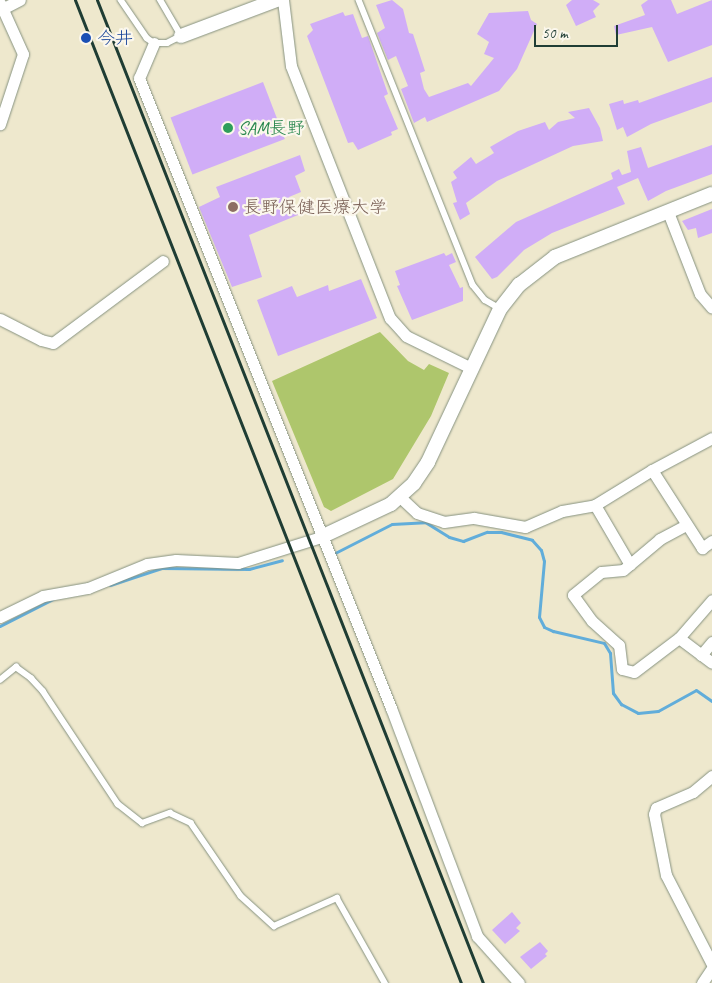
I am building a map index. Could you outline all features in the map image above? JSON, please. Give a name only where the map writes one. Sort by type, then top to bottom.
[{"type":"street","points":[[0,124],[22,54],[1,6],[20,0]]},
{"type":"street","points":[[181,36],[277,0]]},
{"type":"street","points":[[283,0],[291,66],[390,318],[406,336],[471,368]]},
{"type":"street","points":[[154,43],[139,78],[320,537],[391,708],[477,936],[520,983]]},
{"type":"street","points":[[0,617],[43,596],[88,588],[147,564],[176,560],[238,563],[320,537],[368,516],[400,496],[414,483],[428,462],[500,309],[519,285],[555,257],[712,194]]},
{"type":"street","points":[[668,212],[700,294],[712,308]]},
{"type":"street","points":[[0,319],[46,343],[53,343],[163,261]]},
{"type":"street","points":[[400,496],[417,513],[444,522],[474,518],[525,528],[562,511],[595,506],[652,470],[712,438]]},
{"type":"street","points":[[652,470],[702,548],[712,541]]},
{"type":"street","points":[[595,506],[630,564]]},
{"type":"street","points":[[686,525],[660,539],[624,570],[602,572],[573,595],[592,621],[619,645],[622,669],[634,672],[680,638],[712,600]]},
{"type":"street","points":[[680,638],[712,663]]},
{"type":"street","points":[[701,655],[712,642]]},
{"type":"street","points":[[702,983],[712,966],[666,875],[654,814],[656,808],[693,792],[712,776]]},
{"type":"lane","points":[[120,0],[138,27],[154,43],[166,43],[181,36],[160,0]]},
{"type":"lane","points":[[359,0],[473,285],[485,300],[500,309]]},
{"type":"lane","points":[[0,680],[16,667],[31,678],[43,691],[118,804],[142,823],[170,813],[191,823],[241,896],[274,926],[337,898],[385,983]]},
{"type":"green space","points":[[380,332],[408,361],[424,370],[429,364],[449,373],[431,416],[393,479],[331,511],[324,507],[272,381]]},
{"type":"building","points":[[392,0],[403,9],[409,33],[413,34],[425,71],[420,73],[424,89],[429,97],[468,83],[471,86],[494,58],[484,54],[489,42],[477,34],[489,13],[528,11],[531,20],[537,24],[517,69],[499,91],[427,122],[425,117],[414,123],[401,89],[408,86],[396,56],[388,60],[377,33],[385,28],[376,5]]},
{"type":"building","points":[[572,0],[593,0],[600,4],[593,11],[596,17],[576,26],[566,5]]},
{"type":"building","points":[[648,0],[671,0],[677,14],[712,0],[712,45],[668,62],[652,27],[616,35],[614,26],[645,15],[641,5]]},
{"type":"building","points":[[343,12],[345,16],[353,14],[362,38],[368,36],[388,94],[384,96],[398,129],[391,132],[392,135],[358,150],[353,142],[348,143],[307,36],[313,30],[310,24]]},
{"type":"building","points":[[712,77],[712,102],[651,124],[627,137],[623,127],[617,130],[609,104],[623,100],[624,104],[638,100],[639,103]]},
{"type":"building","name":"SAM長野","points":[[263,82],[285,139],[192,174],[171,117]]},
{"type":"building","points":[[589,108],[600,128],[603,141],[573,146],[497,181],[466,203],[470,214],[460,220],[453,203],[457,202],[451,182],[457,178],[453,172],[471,157],[476,164],[494,153],[490,147],[518,131],[545,122],[549,130],[558,122],[575,118],[568,112]]},
{"type":"building","points":[[712,145],[712,174],[666,191],[648,201],[638,178],[617,187],[625,204],[552,233],[524,250],[497,277],[492,279],[475,257],[516,222],[613,179],[611,173],[619,169],[622,175],[631,172],[627,151],[641,147],[648,168]]},
{"type":"building","points":[[300,155],[305,171],[295,176],[301,192],[289,197],[298,215],[249,235],[262,277],[232,287],[199,207],[220,197],[216,187]]},
{"type":"building","points":[[712,209],[712,233],[698,238],[696,228],[688,230],[682,221]]},
{"type":"building","points":[[444,253],[446,256],[452,253],[456,262],[449,265],[460,288],[463,287],[463,301],[412,320],[397,286],[400,285],[395,271]]},
{"type":"building","points":[[361,279],[377,318],[278,356],[257,300],[292,286],[297,297],[328,285],[329,291]]},
{"type":"building","points":[[512,912],[521,923],[516,928],[520,931],[505,944],[492,930]]},
{"type":"building","points":[[540,942],[548,951],[545,954],[547,956],[531,969],[520,957]]},
{"type":"waterway","points":[[333,554],[392,524],[425,522],[449,537],[463,541],[487,532],[501,532],[532,540],[541,550],[544,561],[539,617],[544,627],[553,631],[604,643],[610,653],[613,693],[621,704],[638,713],[658,711],[696,690],[712,701]]},
{"type":"waterway","points":[[110,585],[162,568],[249,569],[282,560]]},
{"type":"waterway","points":[[0,626],[53,599]]},
{"type":"railway","points":[[75,0],[461,983]]},
{"type":"railway","points":[[97,0],[483,983]]},
{"type":"place","name":"今井","points":[[86,38]]},
{"type":"place","name":"SAM長野","points":[[228,128]]},
{"type":"place","name":"長野保健医療大学","points":[[233,207]]}]
